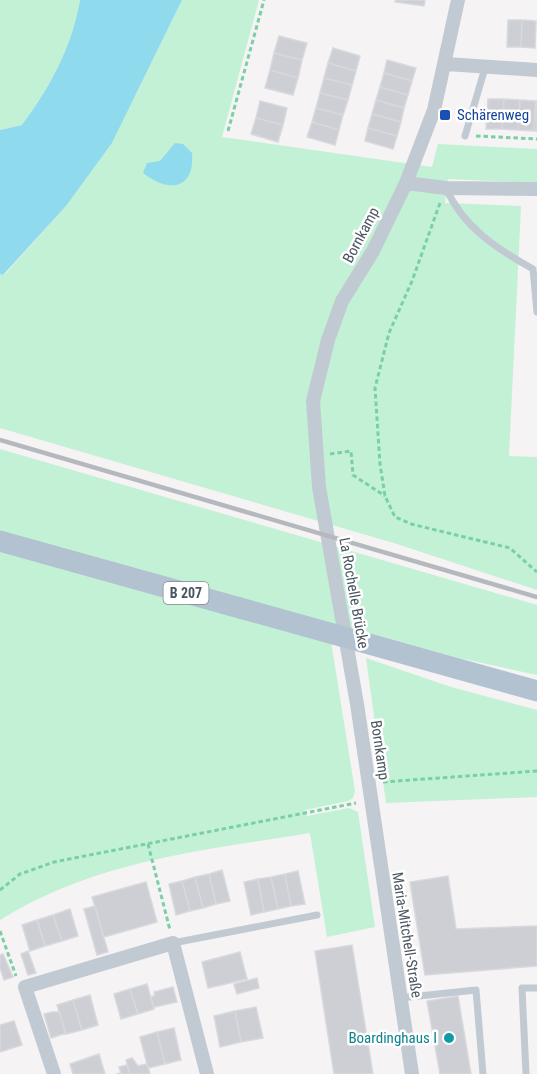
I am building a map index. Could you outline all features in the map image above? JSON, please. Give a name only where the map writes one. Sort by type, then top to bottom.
[{"type":"main road","name":"B 207","points":[[0,542],[537,691]]},
{"type":"street","name":"Bornkamp","points":[[319,487],[313,401],[328,340],[342,302],[373,251],[406,183],[434,110],[446,64],[458,0]]},
{"type":"street","points":[[446,64],[537,70]]},
{"type":"street","points":[[406,183],[446,188],[537,189]]},
{"type":"street","name":"La Rochelle Brücke","points":[[319,487],[357,704]]},
{"type":"street","name":"Bornkamp","points":[[357,704],[370,801]]},
{"type":"street","name":"Maria-Mitchell-Straße","points":[[370,801],[412,1074]]},
{"type":"street","points":[[54,1074],[25,987],[173,943],[207,1074]]},
{"type":"lane","points":[[465,136],[485,68]]},
{"type":"lane","points":[[446,188],[461,216],[486,239],[533,269],[537,312]]},
{"type":"lane","points":[[173,943],[317,915]]},
{"type":"lane","points":[[526,1074],[522,988],[537,988]]},
{"type":"lane","points":[[400,998],[476,990],[483,1074]]},
{"type":"path","points":[[228,131],[264,0]]},
{"type":"path","points":[[465,136],[537,139]]},
{"type":"path","points":[[446,188],[416,270],[389,333],[380,363],[375,404],[385,496],[395,517],[411,524],[510,548],[537,572]]},
{"type":"path","points":[[328,454],[351,451],[353,475],[385,496]]},
{"type":"path","points":[[369,783],[537,771]]},
{"type":"path","points":[[0,890],[20,873],[54,861],[370,801]]},
{"type":"path","points":[[148,844],[173,943]]},
{"type":"path","points":[[0,931],[17,978],[25,987]]},
{"type":"green space","points":[[0,0],[80,0],[66,50],[42,96],[22,125],[0,130]]},
{"type":"green space","points":[[182,0],[259,0],[222,137],[432,167],[438,144],[537,149],[537,183],[448,179],[445,203],[521,206],[509,456],[537,457],[537,590],[397,544],[0,428],[0,274],[4,275],[66,206],[112,143]]},
{"type":"green space","points":[[0,449],[537,605],[537,675],[459,658],[328,623],[355,791],[353,798],[348,801],[305,810],[307,816],[349,808],[358,812],[375,927],[327,937],[310,833],[189,853],[112,871],[37,900],[0,920]]},
{"type":"green space","points":[[366,658],[451,687],[537,710],[537,797],[386,803]]},
{"type":"water","points":[[80,0],[182,0],[112,143],[66,206],[3,275],[0,274],[0,130],[22,125],[42,96],[66,50]]},
{"type":"water","points":[[175,143],[183,144],[192,153],[192,165],[184,181],[178,184],[162,184],[143,173],[147,163],[160,161]]},
{"type":"building","points":[[396,0],[425,0],[424,6],[395,2]]},
{"type":"building","points":[[508,20],[522,20],[521,47],[507,47]]},
{"type":"building","points":[[522,20],[536,21],[535,48],[521,47]]},
{"type":"building","points":[[279,36],[307,43],[302,60],[274,53]]},
{"type":"building","points":[[333,48],[360,56],[356,71],[328,63]]},
{"type":"building","points":[[274,53],[302,60],[298,78],[270,70]]},
{"type":"building","points":[[387,60],[416,68],[412,81],[384,73]]},
{"type":"building","points":[[328,63],[356,71],[352,85],[324,78]]},
{"type":"building","points":[[270,70],[298,78],[293,95],[265,88]]},
{"type":"building","points":[[384,73],[412,81],[408,95],[380,87]]},
{"type":"building","points":[[324,78],[352,85],[348,100],[320,93]]},
{"type":"building","points":[[380,87],[408,95],[404,108],[376,100]]},
{"type":"building","points":[[320,93],[348,100],[343,115],[316,108]]},
{"type":"building","points":[[488,99],[504,99],[502,129],[486,129]]},
{"type":"building","points":[[504,99],[520,100],[518,130],[502,129]]},
{"type":"building","points":[[376,100],[404,108],[401,122],[372,114]]},
{"type":"building","points":[[520,100],[536,101],[534,131],[518,130]]},
{"type":"building","points":[[260,101],[287,108],[283,125],[256,118]]},
{"type":"building","points":[[536,101],[537,131],[534,131]]},
{"type":"building","points":[[316,108],[343,115],[339,130],[312,122]]},
{"type":"building","points":[[372,114],[401,122],[397,136],[368,128]]},
{"type":"building","points":[[256,118],[283,125],[278,142],[251,134]]},
{"type":"building","points":[[312,122],[339,130],[335,145],[307,137]]},
{"type":"building","points":[[368,128],[397,136],[393,149],[365,141]]},
{"type":"building","points":[[222,870],[230,901],[216,904],[209,874]]},
{"type":"building","points":[[298,871],[305,904],[291,906],[285,874]]},
{"type":"building","points":[[209,874],[216,904],[203,908],[195,877]]},
{"type":"building","points":[[285,874],[291,906],[278,909],[271,877]]},
{"type":"building","points":[[448,876],[456,929],[537,926],[537,966],[425,975],[410,882]]},
{"type":"building","points":[[195,877],[203,908],[190,911],[182,881]]},
{"type":"building","points":[[271,877],[278,909],[264,912],[258,879]]},
{"type":"building","points":[[258,879],[264,912],[251,915],[244,882]]},
{"type":"building","points":[[182,881],[190,911],[176,915],[169,884]]},
{"type":"building","points":[[146,882],[157,922],[104,937],[92,897]]},
{"type":"building","points":[[95,906],[108,952],[97,955],[84,909]]},
{"type":"building","points":[[70,909],[78,936],[62,941],[53,915]]},
{"type":"building","points":[[53,915],[62,941],[45,946],[37,920]]},
{"type":"building","points":[[37,920],[45,946],[30,951],[22,925]]},
{"type":"building","points":[[352,945],[373,1074],[334,1074],[315,951]]},
{"type":"building","points":[[28,951],[36,973],[28,975],[21,954]]},
{"type":"building","points":[[240,952],[247,979],[208,988],[202,962]]},
{"type":"building","points":[[3,954],[13,977],[4,980],[0,968],[0,955]]},
{"type":"building","points":[[257,978],[259,988],[237,994],[234,984]]},
{"type":"building","points":[[147,984],[154,1009],[138,1014],[130,989]]},
{"type":"building","points":[[173,987],[177,1002],[154,1007],[151,997],[155,995],[154,992]]},
{"type":"building","points":[[130,989],[138,1014],[121,1019],[114,994]]},
{"type":"building","points":[[90,995],[98,1025],[82,1030],[73,1000]]},
{"type":"building","name":"Boardinghaus I","points":[[458,996],[471,1074],[440,1074],[427,1001]]},
{"type":"building","points":[[73,1000],[82,1030],[66,1034],[57,1005]]},
{"type":"building","points":[[256,1007],[263,1038],[241,1042],[235,1011]]},
{"type":"building","points":[[235,1011],[241,1042],[220,1047],[214,1016]]},
{"type":"building","points":[[59,1012],[66,1033],[51,1038],[44,1014]]},
{"type":"building","points":[[14,1021],[22,1045],[0,1052],[0,1025]]},
{"type":"building","points":[[174,1028],[181,1060],[165,1064],[157,1032]]},
{"type":"building","points":[[157,1032],[165,1064],[148,1068],[140,1037]]},
{"type":"building","points":[[99,1054],[105,1074],[73,1074],[70,1064]]},
{"type":"building","points":[[132,1058],[138,1066],[147,1064],[150,1074],[130,1074],[126,1060]]},
{"type":"building","points":[[127,1065],[130,1074],[116,1074],[121,1073],[119,1067]]},
{"type":"railway","points":[[0,440],[537,597]]},
{"type":"place","name":"Schärenweg","points":[[445,115]]},
{"type":"place","name":"Boardinghaus I","points":[[449,1038]]}]
